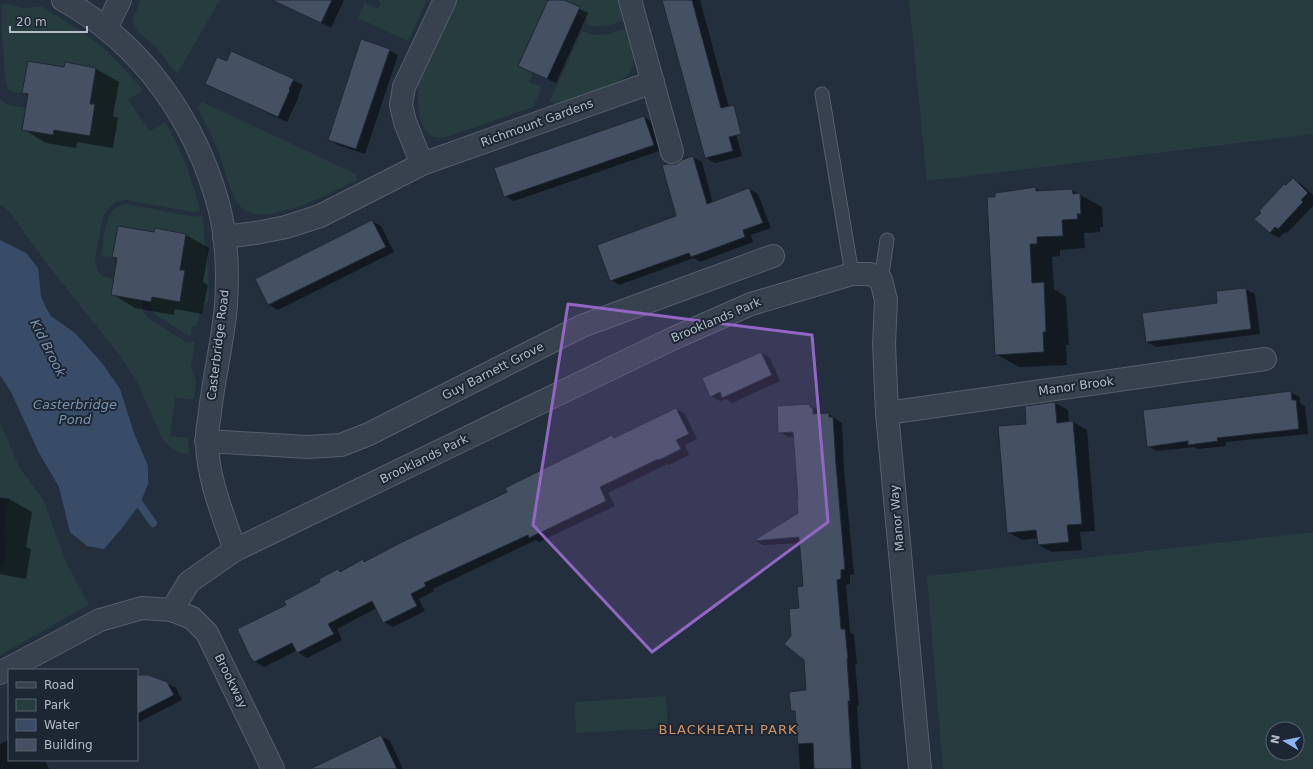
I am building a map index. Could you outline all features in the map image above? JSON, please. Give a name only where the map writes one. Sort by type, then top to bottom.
[{"type":"street","name":"Casterbridge Road","points":[[63,0],[106,28],[127,46],[148,69],[178,110],[194,140],[207,170],[219,208],[224,237],[226,305],[206,441],[209,470],[235,550]]},
{"type":"street","points":[[106,28],[120,0]]},
{"type":"street","points":[[422,164],[405,122],[401,105],[404,87],[445,0]]},
{"type":"street","points":[[630,0],[672,152]]},
{"type":"street","name":"Richmount Gardens","points":[[224,237],[271,230],[320,216],[422,164],[653,82]]},
{"type":"street","name":"Guy Barnett Grove","points":[[206,441],[307,447],[341,445],[369,434],[582,326],[773,256]]},
{"type":"street","name":"Manor Way","points":[[868,276],[886,300],[884,344],[886,413],[920,769]]},
{"type":"street","name":"Brooklands Park","points":[[172,610],[189,582],[235,550],[674,338],[751,304],[868,276]]},
{"type":"street","name":"Manor Brook","points":[[886,413],[1265,360]]},
{"type":"street","points":[[0,673],[100,620],[142,608],[172,610]]},
{"type":"street","name":"Brookway","points":[[172,610],[192,618],[208,633],[273,769]]},
{"type":"lane","points":[[822,94],[868,276]]},
{"type":"lane","points":[[868,276],[886,240]]},
{"type":"highlighted area","points":[[568,304],[812,335],[828,522],[652,652],[533,525]]},
{"type":"green space","points":[[141,0],[220,0],[177,74],[154,45],[138,32],[134,26],[133,18]]},
{"type":"green space","points":[[377,0],[427,0],[408,41],[358,18],[365,3],[378,9],[381,2]]},
{"type":"green space","points":[[456,0],[548,0],[518,65],[533,72],[529,82],[542,87],[533,107],[446,137],[438,138],[430,135],[420,117],[418,102],[419,81],[450,8]]},
{"type":"green space","points":[[564,0],[620,0],[626,20],[606,26],[591,26],[586,24],[588,20],[576,14]]},
{"type":"green space","points":[[909,0],[1313,0],[1313,134],[927,181]]},
{"type":"green space","points":[[2,4],[22,8],[42,7],[70,24],[103,48],[121,65],[143,90],[128,100],[150,131],[165,122],[186,165],[194,187],[200,211],[193,212],[126,200],[117,201],[103,216],[95,260],[97,270],[102,276],[114,279],[111,295],[142,301],[143,312],[148,318],[186,342],[195,342],[191,368],[196,381],[194,400],[175,398],[170,436],[188,438],[189,454],[179,453],[171,448],[162,438],[138,384],[121,357],[51,269],[8,210],[0,205],[0,100],[9,105],[26,108],[22,130],[53,135],[54,130],[90,135],[95,105],[90,104],[96,68],[65,62],[64,67],[28,61],[22,93],[14,92],[8,89],[3,46]]},
{"type":"green space","points":[[628,28],[635,54],[633,65],[629,73],[623,79],[613,83],[614,85],[558,105],[550,101],[582,31],[600,35]]},
{"type":"green space","points":[[202,102],[356,174],[356,180],[316,200],[282,212],[266,214],[253,213],[242,208],[233,196],[220,155],[197,107]]},
{"type":"green space","points":[[127,204],[195,217],[202,215],[208,269],[209,295],[208,301],[200,312],[197,326],[192,326],[191,335],[187,335],[155,314],[150,306],[152,297],[180,301],[185,271],[180,270],[186,234],[155,228],[154,233],[118,226],[112,257],[101,256],[110,214],[119,206]]},
{"type":"green space","points":[[0,422],[19,467],[44,501],[66,562],[89,605],[0,655],[0,566],[3,566],[8,536],[3,534],[9,498],[0,497]]},
{"type":"green space","points":[[1313,532],[1313,769],[943,769],[927,576]]},
{"type":"green space","points":[[666,696],[668,728],[576,733],[575,702]]},
{"type":"water","name":"Casterbridge Pond","points":[[0,240],[26,253],[38,268],[41,296],[51,316],[75,333],[102,363],[120,389],[134,433],[148,466],[148,484],[140,504],[104,549],[87,546],[70,532],[59,487],[38,451],[11,392],[0,375]]},
{"type":"building","points":[[272,0],[332,0],[321,23]]},
{"type":"building","points":[[548,0],[564,0],[580,7],[547,79],[518,66]]},
{"type":"building","points":[[662,0],[692,0],[721,108],[734,105],[741,134],[729,137],[733,151],[705,158]]},
{"type":"building","points":[[361,39],[390,49],[356,149],[328,140]]},
{"type":"building","points":[[231,51],[294,79],[278,117],[205,84],[217,57],[227,61]]},
{"type":"building","points":[[28,61],[64,67],[65,62],[96,68],[90,104],[95,104],[90,136],[54,130],[53,135],[22,130],[28,94],[22,93]]},
{"type":"building","points":[[644,116],[654,145],[504,197],[494,168]]},
{"type":"building","points":[[693,156],[707,204],[749,188],[763,223],[743,230],[745,237],[691,257],[689,253],[610,281],[597,245],[676,216],[662,165],[676,164]]},
{"type":"building","points":[[1293,178],[1308,193],[1301,200],[1303,202],[1278,229],[1275,227],[1270,233],[1254,219],[1261,213],[1259,211],[1284,184],[1286,185]]},
{"type":"building","points":[[1036,187],[1036,191],[1072,189],[1073,194],[1080,193],[1081,214],[1077,214],[1078,219],[1062,220],[1063,236],[1037,237],[1037,244],[1030,244],[1032,283],[1044,282],[1046,332],[1043,332],[1044,352],[995,355],[987,197],[995,197],[995,193]]},
{"type":"building","points":[[372,220],[386,247],[268,305],[255,279]]},
{"type":"building","points":[[118,226],[154,232],[155,228],[186,234],[180,270],[185,270],[180,302],[152,297],[151,302],[111,295],[117,258],[112,257]]},
{"type":"building","points":[[1246,288],[1251,329],[1146,342],[1142,313],[1217,303],[1216,291]]},
{"type":"building","points":[[761,352],[772,375],[722,398],[720,392],[710,397],[702,378]]},
{"type":"building","points":[[1291,391],[1292,400],[1296,400],[1299,429],[1217,438],[1218,441],[1188,445],[1188,441],[1147,447],[1143,410]]},
{"type":"building","points":[[1055,402],[1057,423],[1073,421],[1082,524],[1067,525],[1069,542],[1038,545],[1036,530],[1007,533],[998,426],[1026,424],[1025,406]]},
{"type":"building","points":[[810,404],[810,407],[813,407],[813,414],[829,413],[829,417],[833,417],[845,569],[841,570],[841,579],[837,580],[841,629],[845,629],[848,659],[850,701],[848,701],[852,769],[814,769],[813,743],[798,744],[795,711],[791,711],[789,692],[806,690],[804,660],[784,644],[791,636],[789,609],[799,608],[797,587],[803,586],[799,537],[753,541],[798,513],[793,432],[778,433],[777,406]]},
{"type":"building","points":[[676,408],[689,434],[676,440],[681,449],[600,487],[606,501],[529,538],[528,535],[424,583],[426,586],[411,594],[417,606],[383,623],[372,601],[328,624],[334,634],[297,653],[292,643],[254,662],[251,659],[237,629],[286,605],[284,601],[320,582],[319,579],[338,569],[340,572],[363,559],[364,562],[402,542],[507,492],[505,488],[612,435],[614,438]]},
{"type":"building","points":[[138,675],[148,675],[167,682],[174,695],[138,713]]},
{"type":"building","points":[[381,735],[397,769],[310,769]]},
{"type":"waterway","name":"Kid Brook","points":[[134,496],[153,523]]},
{"type":"district","name":"BLACKHEATH PARK","points":[[728,729]]}]
